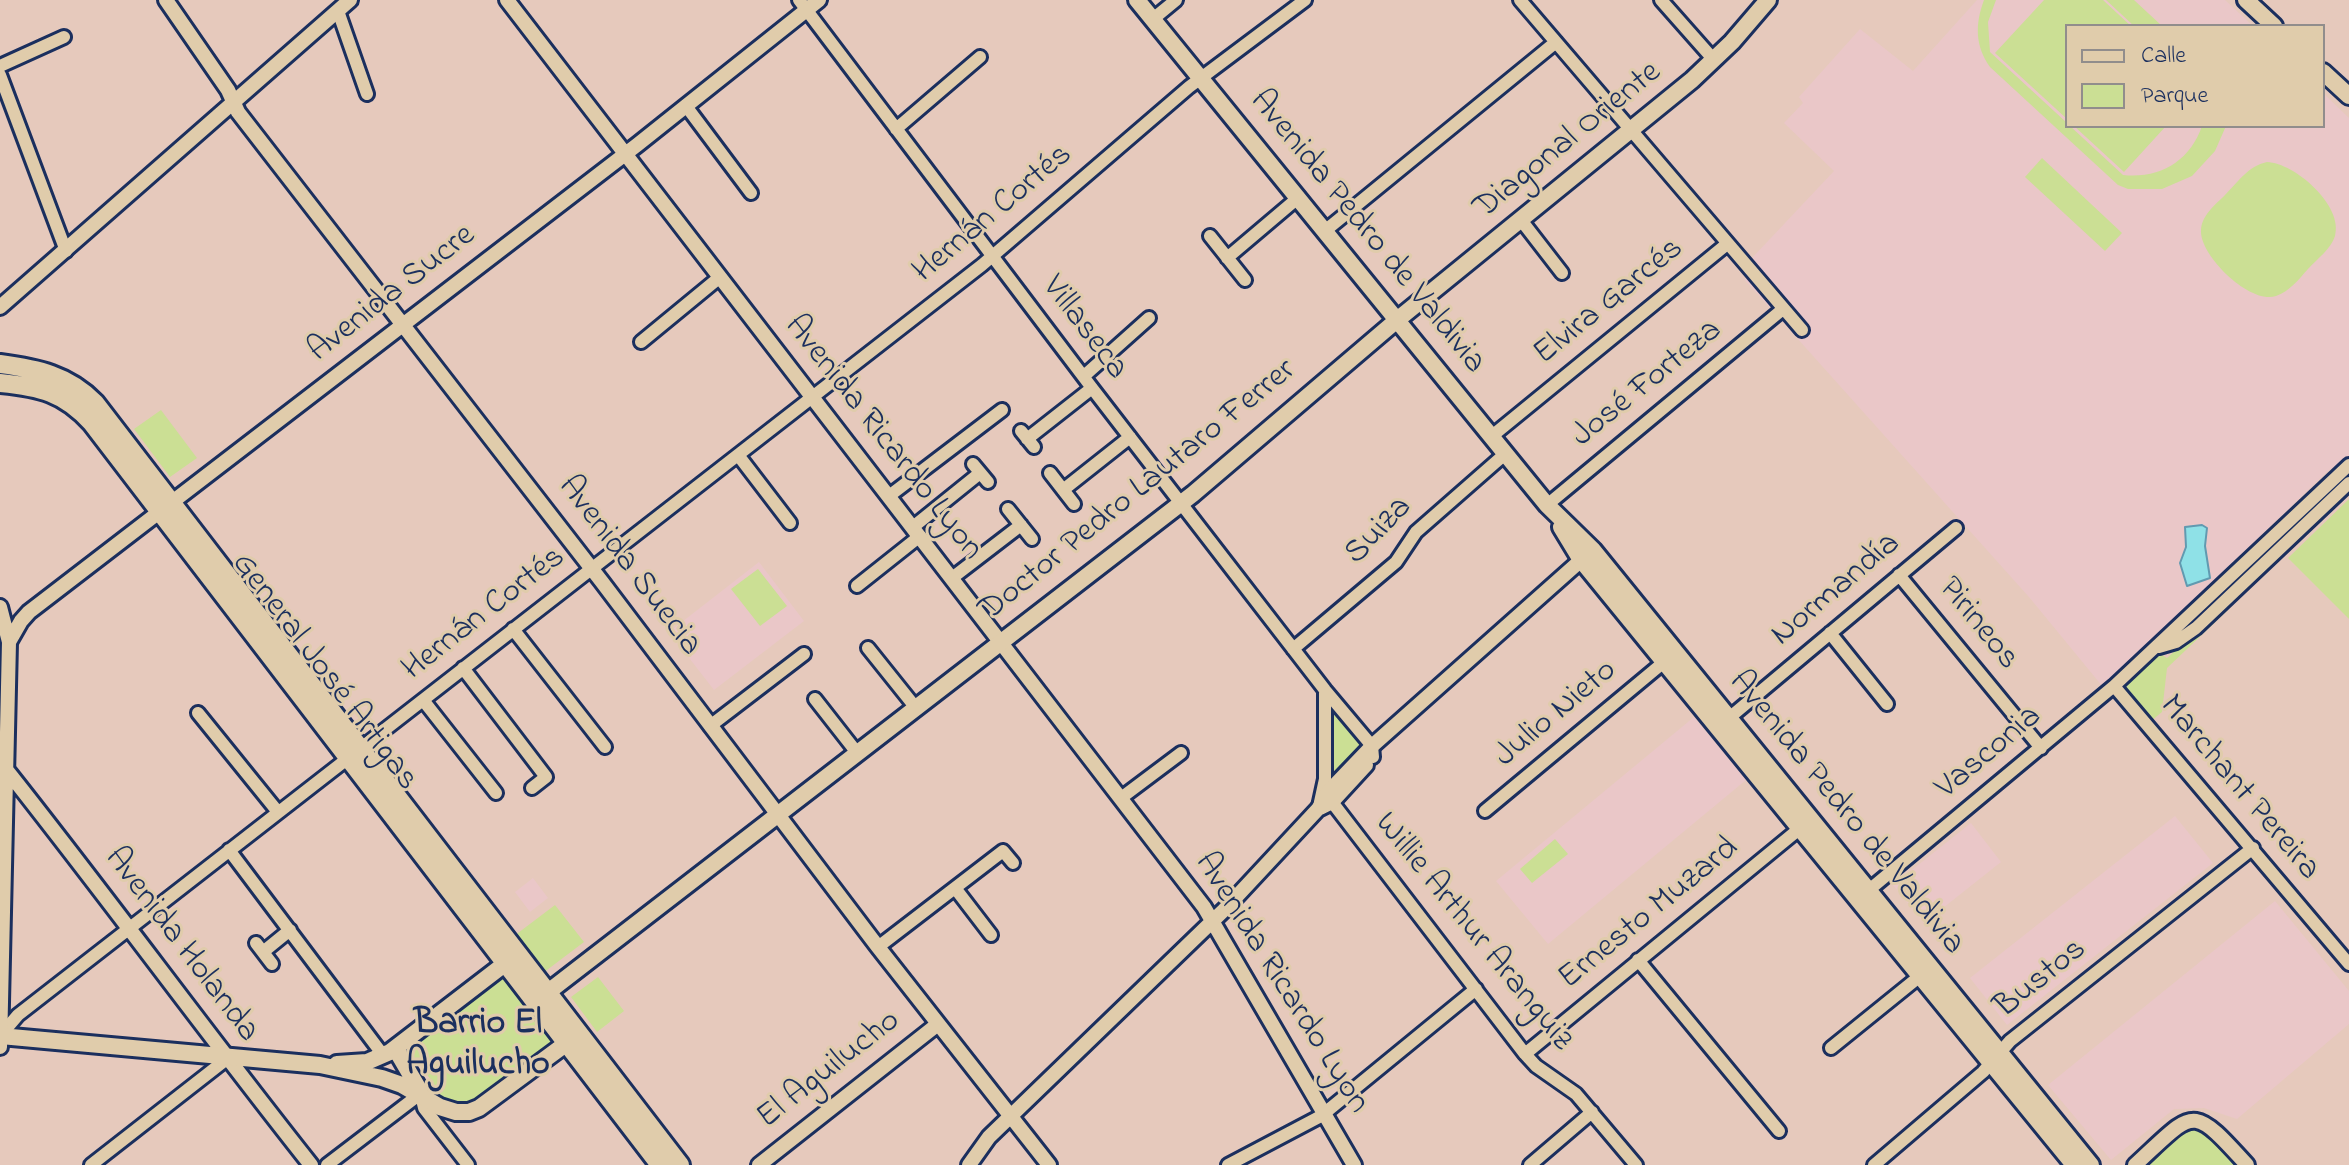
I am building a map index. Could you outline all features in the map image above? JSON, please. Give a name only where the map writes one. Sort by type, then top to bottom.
[{"type":"main road","name":"Avenida Pedro de Valdivia","points":[[1137,0],[1925,972],[2091,1165]]},
{"type":"main road","name":"Diagonal Oriente","points":[[1397,320],[1714,60],[1768,0]]},
{"type":"main road","points":[[2258,4],[2273,24]]},
{"type":"main road","points":[[2325,74],[2349,96]]},
{"type":"main road","name":"Doctor Pedro Lautaro Ferrer","points":[[541,998],[1181,503],[1397,320]]},
{"type":"main road","name":"General José Artigas","points":[[0,364],[46,372],[80,389],[104,414],[166,508],[572,1039]]},
{"type":"main road","name":"General José Artigas","points":[[0,383],[47,391],[73,403],[166,508]]},
{"type":"main road","name":"Avenida Pedro de Valdivia","points":[[1587,555],[1664,662],[1723,722]]},
{"type":"main road","points":[[0,1036],[320,1065],[362,1063],[390,1051],[511,959]]},
{"type":"main road","points":[[320,1065],[382,1078],[420,1093],[446,1110],[469,1112],[496,1096],[572,1039]]},
{"type":"main road","points":[[572,1039],[660,1165]]},
{"type":"main road","points":[[572,1039],[680,1165]]},
{"type":"main road","points":[[390,1051],[399,1055],[420,1093]]},
{"type":"main road","name":"Avenida Pedro de Valdivia","points":[[1996,1058],[2074,1165]]},
{"type":"street","name":"Avenida Suecia","points":[[166,0],[238,112],[404,324],[878,947],[1049,1165]]},
{"type":"street","points":[[0,307],[350,0]]},
{"type":"street","name":"Avenida Ricardo Lyon","points":[[507,0],[1002,642],[1212,921],[1354,1165]]},
{"type":"street","points":[[1153,19],[1176,0]]},
{"type":"street","name":"Hernán Cortés","points":[[0,1036],[18,1015],[992,256],[1200,78],[1305,0]]},
{"type":"street","points":[[1520,0],[1802,330]]},
{"type":"street","points":[[1661,0],[1714,60]]},
{"type":"street","name":"Avenida Sucre","points":[[9,642],[29,612],[625,154],[808,3]]},
{"type":"street","name":"Villaseca","points":[[808,3],[896,129],[1372,751]]},
{"type":"street","points":[[338,11],[367,94]]},
{"type":"street","points":[[0,66],[64,37]]},
{"type":"street","points":[[1326,230],[1556,42]]},
{"type":"street","points":[[896,129],[980,57]]},
{"type":"street","points":[[0,75],[66,251]]},
{"type":"street","points":[[686,106],[751,193]]},
{"type":"street","points":[[1227,258],[1299,197]]},
{"type":"street","points":[[1521,220],[1562,273]]},
{"type":"street","points":[[1210,236],[1245,280]]},
{"type":"street","name":"Elvira Garcés","points":[[1492,436],[1727,244]]},
{"type":"street","points":[[641,342],[720,277]]},
{"type":"street","name":"José Forteza","points":[[1547,505],[1783,309]]},
{"type":"street","points":[[1084,376],[1149,318]]},
{"type":"street","points":[[1027,439],[1092,388]]},
{"type":"street","points":[[889,496],[1002,410]]},
{"type":"street","points":[[1063,490],[1130,437]]},
{"type":"street","name":"Suiza","points":[[1293,649],[1396,562],[1416,532],[1505,454]]},
{"type":"street","points":[[738,455],[790,523]]},
{"type":"street","name":"Vasconia","points":[[1863,895],[2114,686],[2349,465]]},
{"type":"street","points":[[857,586],[980,473]]},
{"type":"street","points":[[1050,473],[1074,504]]},
{"type":"street","name":"Vasconia","points":[[2156,647],[2176,642],[2196,628],[2349,483]]},
{"type":"street","points":[[1008,509],[1032,539]]},
{"type":"street","points":[[952,578],[1021,525]]},
{"type":"street","name":"Normandía","points":[[1723,722],[1956,528]]},
{"type":"street","points":[[969,1165],[989,1137],[1212,921],[1325,806],[1328,792],[1388,732],[1587,555]]},
{"type":"street","name":"Pirineos","points":[[1899,575],[2041,748]]},
{"type":"street","points":[[0,608],[13,613],[29,612]]},
{"type":"street","points":[[0,608],[9,642],[2,766],[0,1047]]},
{"type":"street","points":[[513,629],[605,747]]},
{"type":"street","points":[[1830,633],[1887,704]]},
{"type":"street","points":[[868,648],[916,708]]},
{"type":"street","points":[[710,726],[804,654]]},
{"type":"street","name":"Julio Nieto","points":[[1485,811],[1664,662]]},
{"type":"street","points":[[463,668],[546,777],[532,788]]},
{"type":"street","name":"Marchant Pereira","points":[[2114,686],[2349,964]]},
{"type":"street","points":[[1325,690],[1325,806]]},
{"type":"street","points":[[815,699],[858,754]]},
{"type":"street","points":[[423,700],[496,793]]},
{"type":"street","points":[[198,713],[278,812]]},
{"type":"street","points":[[1121,798],[1181,753]]},
{"type":"street","name":"Avenida Holanda","points":[[2,766],[311,1165]]},
{"type":"street","name":"Willie Arthur Aranguiz","points":[[1325,806],[1476,989],[1525,1054],[1536,1066],[1569,1088],[1636,1165]]},
{"type":"street","name":"Ernesto Muzard","points":[[1525,1054],[1805,824]]},
{"type":"street","name":"Bustos","points":[[1874,1165],[1996,1058],[2010,1041],[2253,848]]},
{"type":"street","points":[[229,850],[290,930],[390,1051]]},
{"type":"street","points":[[878,947],[1003,851],[1013,863]]},
{"type":"street","points":[[955,888],[991,935]]},
{"type":"street","points":[[272,964],[260,948],[290,930]]},
{"type":"street","points":[[1638,960],[1779,1131]]},
{"type":"street","points":[[1831,1048],[1925,972]]},
{"type":"street","points":[[1228,1165],[1325,1113],[1476,989]]},
{"type":"street","name":"El Aguilucho","points":[[759,1165],[938,1024]]},
{"type":"street","points":[[91,1165],[228,1058]]},
{"type":"street","points":[[327,1165],[420,1093],[424,1108],[468,1165]]},
{"type":"street","points":[[1530,1165],[1592,1112]]},
{"type":"street","points":[[2135,1165],[2179,1125],[2193,1120],[2202,1121],[2215,1129],[2247,1165]]},
{"type":"shaded area","points":[[1977,0],[2225,0],[2251,24],[2065,24],[2065,128],[2325,128],[2325,95],[2349,118],[2349,456],[2328,471],[2103,687],[2029,597],[1745,280],[1752,258],[1834,171],[1784,123],[1803,103],[1799,97],[1860,29],[1913,71]]},
{"type":"shaded area","points":[[759,562],[804,621],[714,690],[669,632]]},
{"type":"shaded area","points":[[1694,717],[1746,780],[1548,944],[1496,881]]},
{"type":"shaded area","points":[[2175,816],[2213,863],[2007,1025],[1970,978]]},
{"type":"shaded area","points":[[1971,823],[2001,862],[1924,923],[1893,885]]},
{"type":"shaded area","points":[[533,878],[548,898],[530,912],[515,892]]},
{"type":"shaded area","points":[[2275,901],[2349,991],[2349,1024],[2237,1119],[2204,1108],[2174,1109],[2111,1160],[2048,1085]]},
{"type":"green space","points":[[1984,0],[1996,0],[1988,22],[1990,52],[2065,121],[2065,128],[2072,128],[2123,175],[2149,174],[2172,165],[2190,149],[2201,128],[2225,128],[2215,151],[2192,176],[2162,189],[2128,189],[2118,185],[1990,67],[1981,51],[1979,18]]},
{"type":"green space","points":[[2044,0],[2103,0],[2129,24],[2065,24],[2065,117],[1995,53]]},
{"type":"green space","points":[[2106,0],[2134,0],[2160,24],[2132,24]]},
{"type":"green space","points":[[2076,128],[2164,128],[2124,172]]},
{"type":"green space","points":[[2042,158],[2122,233],[2105,251],[2025,177]]},
{"type":"green space","points":[[2267,162],[2291,170],[2315,188],[2332,212],[2336,224],[2330,245],[2297,281],[2281,294],[2265,297],[2240,286],[2228,276],[2208,252],[2201,230],[2210,211],[2239,180],[2254,167]]},
{"type":"green space","points":[[161,410],[197,458],[170,477],[134,429]]},
{"type":"green space","points":[[2349,499],[2349,619],[2288,558]]},
{"type":"green space","points":[[758,569],[787,606],[760,626],[731,589]]},
{"type":"green space","points":[[2222,609],[2228,610],[2167,668],[2162,712],[2151,721],[2121,686],[2157,652],[2167,658]]},
{"type":"green space","points":[[1330,701],[1364,745],[1331,775]]},
{"type":"green space","points":[[1555,839],[1568,854],[1532,883],[1520,869]]},
{"type":"green space","points":[[555,905],[584,942],[543,973],[514,936]]},
{"type":"green space","points":[[500,974],[506,975],[554,1037],[554,1042],[478,1101],[464,1106],[445,1102],[425,1091],[436,1090],[436,1087],[420,1065],[405,1061],[406,1047]]},
{"type":"green space","points":[[598,977],[624,1011],[597,1032],[571,997]]},
{"type":"green space","points":[[2198,1125],[2241,1165],[2144,1165],[2181,1131]]},
{"type":"water","points":[[2202,525],[2207,528],[2205,546],[2210,578],[2187,586],[2180,563],[2186,547],[2185,527]]},
{"type":"district","name":"Barrio El Aguilucho","points":[[478,1046]]}]
